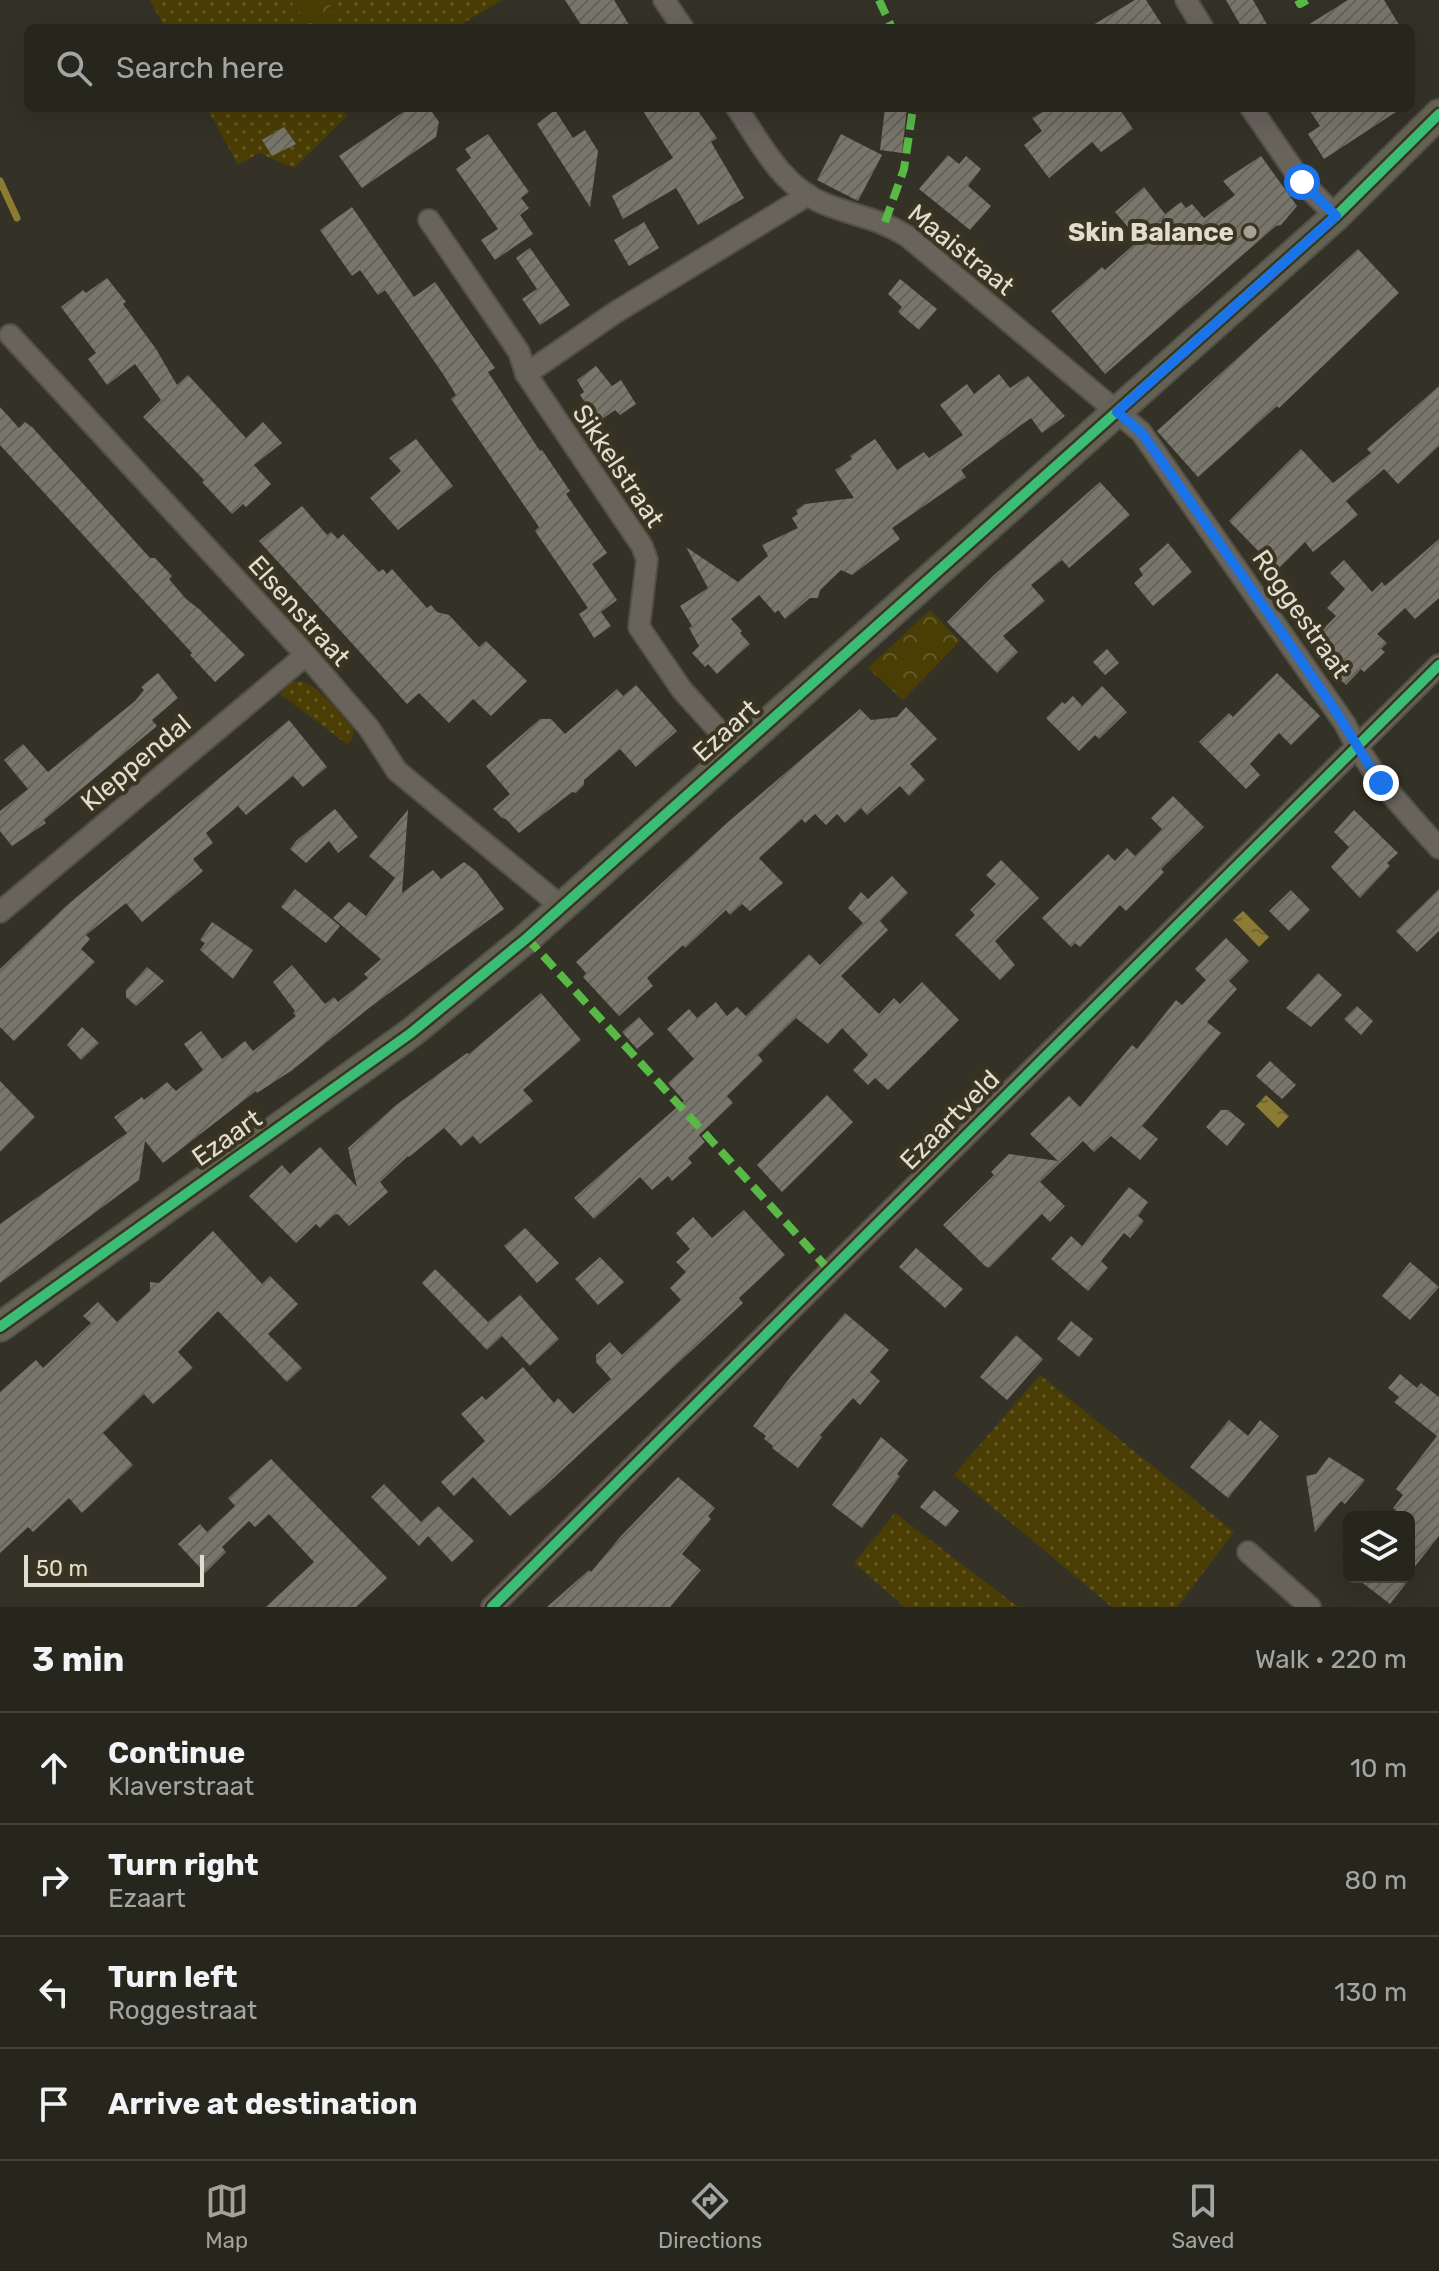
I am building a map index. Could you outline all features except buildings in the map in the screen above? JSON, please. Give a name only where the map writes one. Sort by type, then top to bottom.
[{"type":"main road","name":"Ezaart","points":[[0,1327],[411,1033],[527,938],[1336,216],[1439,114]]},
{"type":"street","points":[[664,0],[680,24]]},
{"type":"street","points":[[1186,0],[1201,24]]},
{"type":"street","name":"Maaistraat","points":[[740,112],[781,173],[808,195],[824,204],[885,222],[907,236],[1117,412]]},
{"type":"street","points":[[1254,112],[1302,182],[1336,216]]},
{"type":"street","points":[[526,374],[616,312],[808,195]]},
{"type":"street","name":"Sikkelstraat","points":[[429,220],[519,352],[526,374],[642,546],[647,560],[639,627],[682,690],[737,751]]},
{"type":"street","name":"Elsenstraat","points":[[10,335],[306,655],[369,728],[397,771],[562,907]]},
{"type":"street","name":"Roggestraat","points":[[1117,412],[1141,432],[1159,457],[1345,724],[1356,748],[1381,783],[1439,848]]},
{"type":"street","name":"Kleppendal","points":[[3,904],[306,655]]},
{"type":"street","name":"Ezaartveld","points":[[492,1607],[1439,665]]},
{"type":"street","points":[[1248,1552],[1310,1607]]},
{"type":"green space","points":[[150,0],[290,0],[309,24],[163,24]]},
{"type":"green space","points":[[290,0],[327,0],[339,24],[309,24]]},
{"type":"green space","points":[[327,0],[502,0],[462,24],[339,24]]},
{"type":"green space","points":[[209,112],[344,112],[347,116],[294,168],[259,153],[238,165]]},
{"type":"green space","points":[[930,610],[960,641],[903,700],[868,668]]},
{"type":"green space","points":[[298,681],[321,693],[353,728],[353,737],[347,744],[280,694],[290,683]]},
{"type":"green space","points":[[1040,1375],[1234,1532],[1177,1607],[1112,1607],[954,1475]]},
{"type":"green space","points":[[895,1513],[1018,1607],[905,1607],[854,1563]]},
{"type":"water","points":[[1243,911],[1269,937],[1259,947],[1233,920]]},
{"type":"water","points":[[1266,1095],[1289,1116],[1278,1128],[1256,1106]]},
{"type":"waterway","points":[[0,181],[17,218]]},
{"type":"marked path","points":[[879,0],[890,24]]},
{"type":"marked path","points":[[1298,0],[1300,4],[1307,0]]},
{"type":"marked path","points":[[885,222],[904,169],[912,112]]},
{"type":"marked path","points":[[527,938],[830,1271]]},
{"type":"cycle path","points":[[0,1327],[411,1033],[527,938],[1336,216],[1439,114]]},
{"type":"cycle path","points":[[492,1607],[1439,665]]},
{"type":"place","name":"Skin Balance","points":[[1250,232]]},
{"type":"route","points":[[1302,182],[1336,216],[1117,412],[1141,432],[1345,724],[1356,748],[1381,783]]}]
